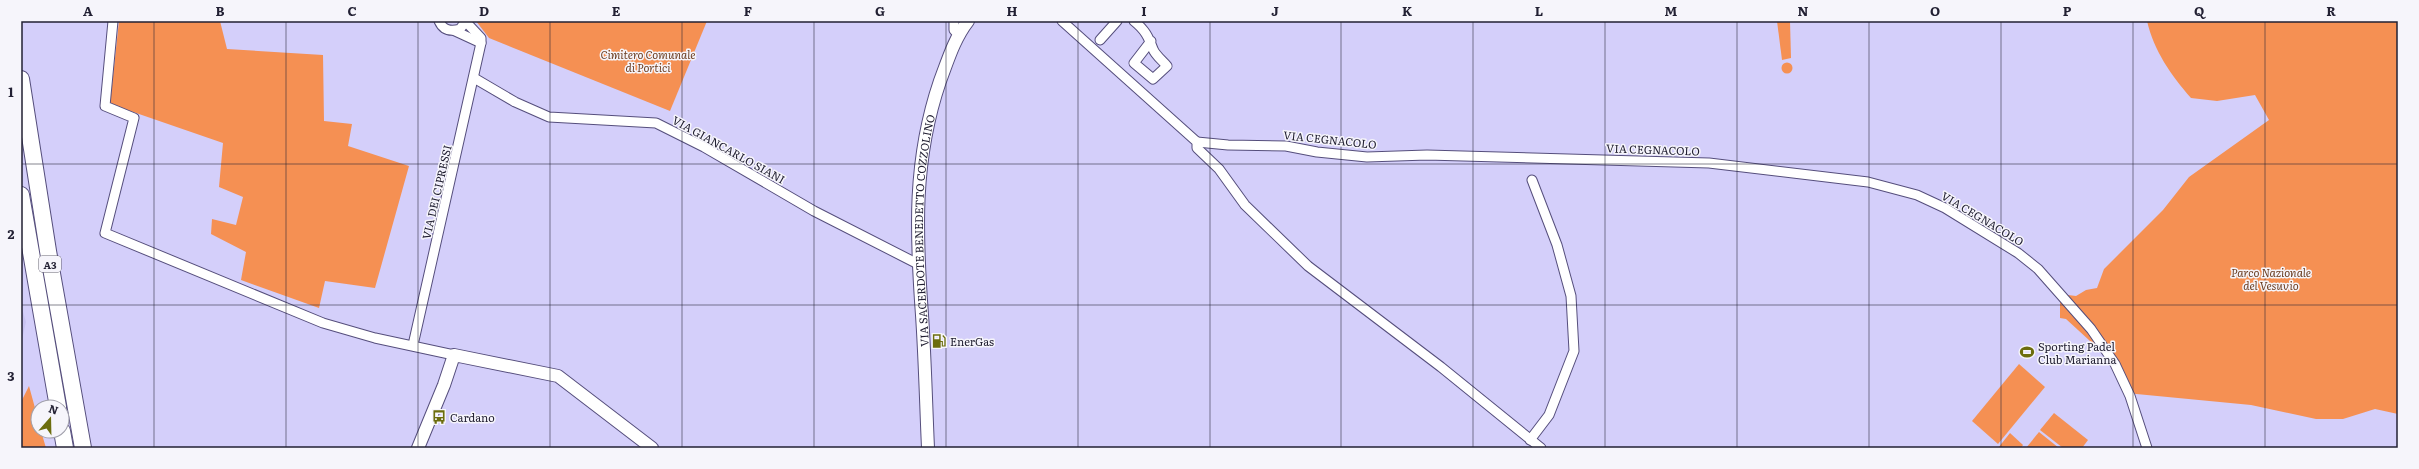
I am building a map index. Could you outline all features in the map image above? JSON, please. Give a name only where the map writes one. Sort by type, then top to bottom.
[{"type":"highway","name":"A3","points":[[21,79],[48,252],[83,448]]},
{"type":"highway","name":"A3","points":[[21,195],[57,399]]},
{"type":"main road","name":"VIA SACERDOTE BENEDETTO COZZOLINO","points":[[928,448],[916,219],[925,130],[947,62],[958,34],[968,21]]},
{"type":"main road","points":[[418,448],[437,405],[454,355],[558,376],[649,447]]},
{"type":"street","points":[[114,21],[104,106],[134,118],[105,233],[323,322],[375,338],[454,355]]},
{"type":"street","points":[[954,21],[954,30],[958,34]]},
{"type":"street","points":[[1062,21],[1197,142],[1197,148],[1218,169],[1246,205],[1308,266],[1441,367],[1541,448]]},
{"type":"street","points":[[1100,40],[1117,21]]},
{"type":"street","points":[[1134,21],[1145,30],[1151,41]]},
{"type":"street","points":[[438,22],[446,29],[455,31],[481,43],[482,38],[466,22],[455,31]]},
{"type":"street","name":"VIA DEI CIPRESSI","points":[[413,346],[481,43]]},
{"type":"street","name":"VIA GIANCARLO SIANI","points":[[474,78],[515,102],[549,117],[656,122],[704,147],[814,211],[918,264]]},
{"type":"street","name":"VIA CEGNACOLO","points":[[1197,142],[1228,146],[1286,146],[1317,152],[1367,157],[1427,155],[1709,163],[1868,182],[1917,195],[1945,208],[2018,253],[2038,269],[2068,305],[2091,329],[2115,364],[2130,396],[2147,448]]},
{"type":"street","points":[[1530,440],[1549,415],[1574,351],[1571,296],[1557,245],[1532,180]]},
{"type":"shaded area","points":[[21,305],[26,322],[21,344]]},
{"type":"green space","points":[[119,21],[220,21],[227,49],[323,55],[324,121],[352,124],[348,146],[409,166],[375,288],[325,281],[319,308],[241,280],[246,252],[211,234],[212,219],[236,225],[243,197],[219,187],[223,143],[110,104]]},
{"type":"green space","name":"Cimitero Comunale di Portici","points":[[476,21],[707,21],[670,111],[489,38]]},
{"type":"green space","points":[[1777,21],[1790,21],[1791,58],[1782,60]]},
{"type":"green space","name":"Parco Nazionale del Vesuvio","points":[[2147,21],[2398,21],[2398,414],[2375,409],[2343,419],[2316,419],[2251,405],[2126,393],[2107,352],[2090,341],[2066,319],[2060,318],[2060,294],[2076,296],[2086,290],[2097,288],[2104,269],[2163,210],[2189,177],[2269,120],[2255,95],[2217,101],[2191,98],[2164,62],[2154,42]]},
{"type":"green space","points":[[1785,63],[1789,63],[1791,64],[1791,72],[1785,73],[1782,70],[1782,66]]},
{"type":"green space","points":[[2019,364],[2045,387],[1998,444],[1972,421]]},
{"type":"green space","points":[[29,386],[33,399],[30,399],[30,439],[43,439],[46,448],[21,448],[21,402]]},
{"type":"green space","points":[[2054,413],[2088,440],[2082,448],[2063,448],[2040,430]]},
{"type":"green space","points":[[2039,432],[2059,448],[2026,448]]},
{"type":"green space","points":[[2010,433],[2023,445],[2021,448],[1998,448]]},
{"type":"place","name":"EnerGas","points":[[939,341]]},
{"type":"place","name":"Sporting Padel Club Marianna","points":[[2027,352]]},
{"type":"place","name":"Cardano","points":[[439,417]]}]
